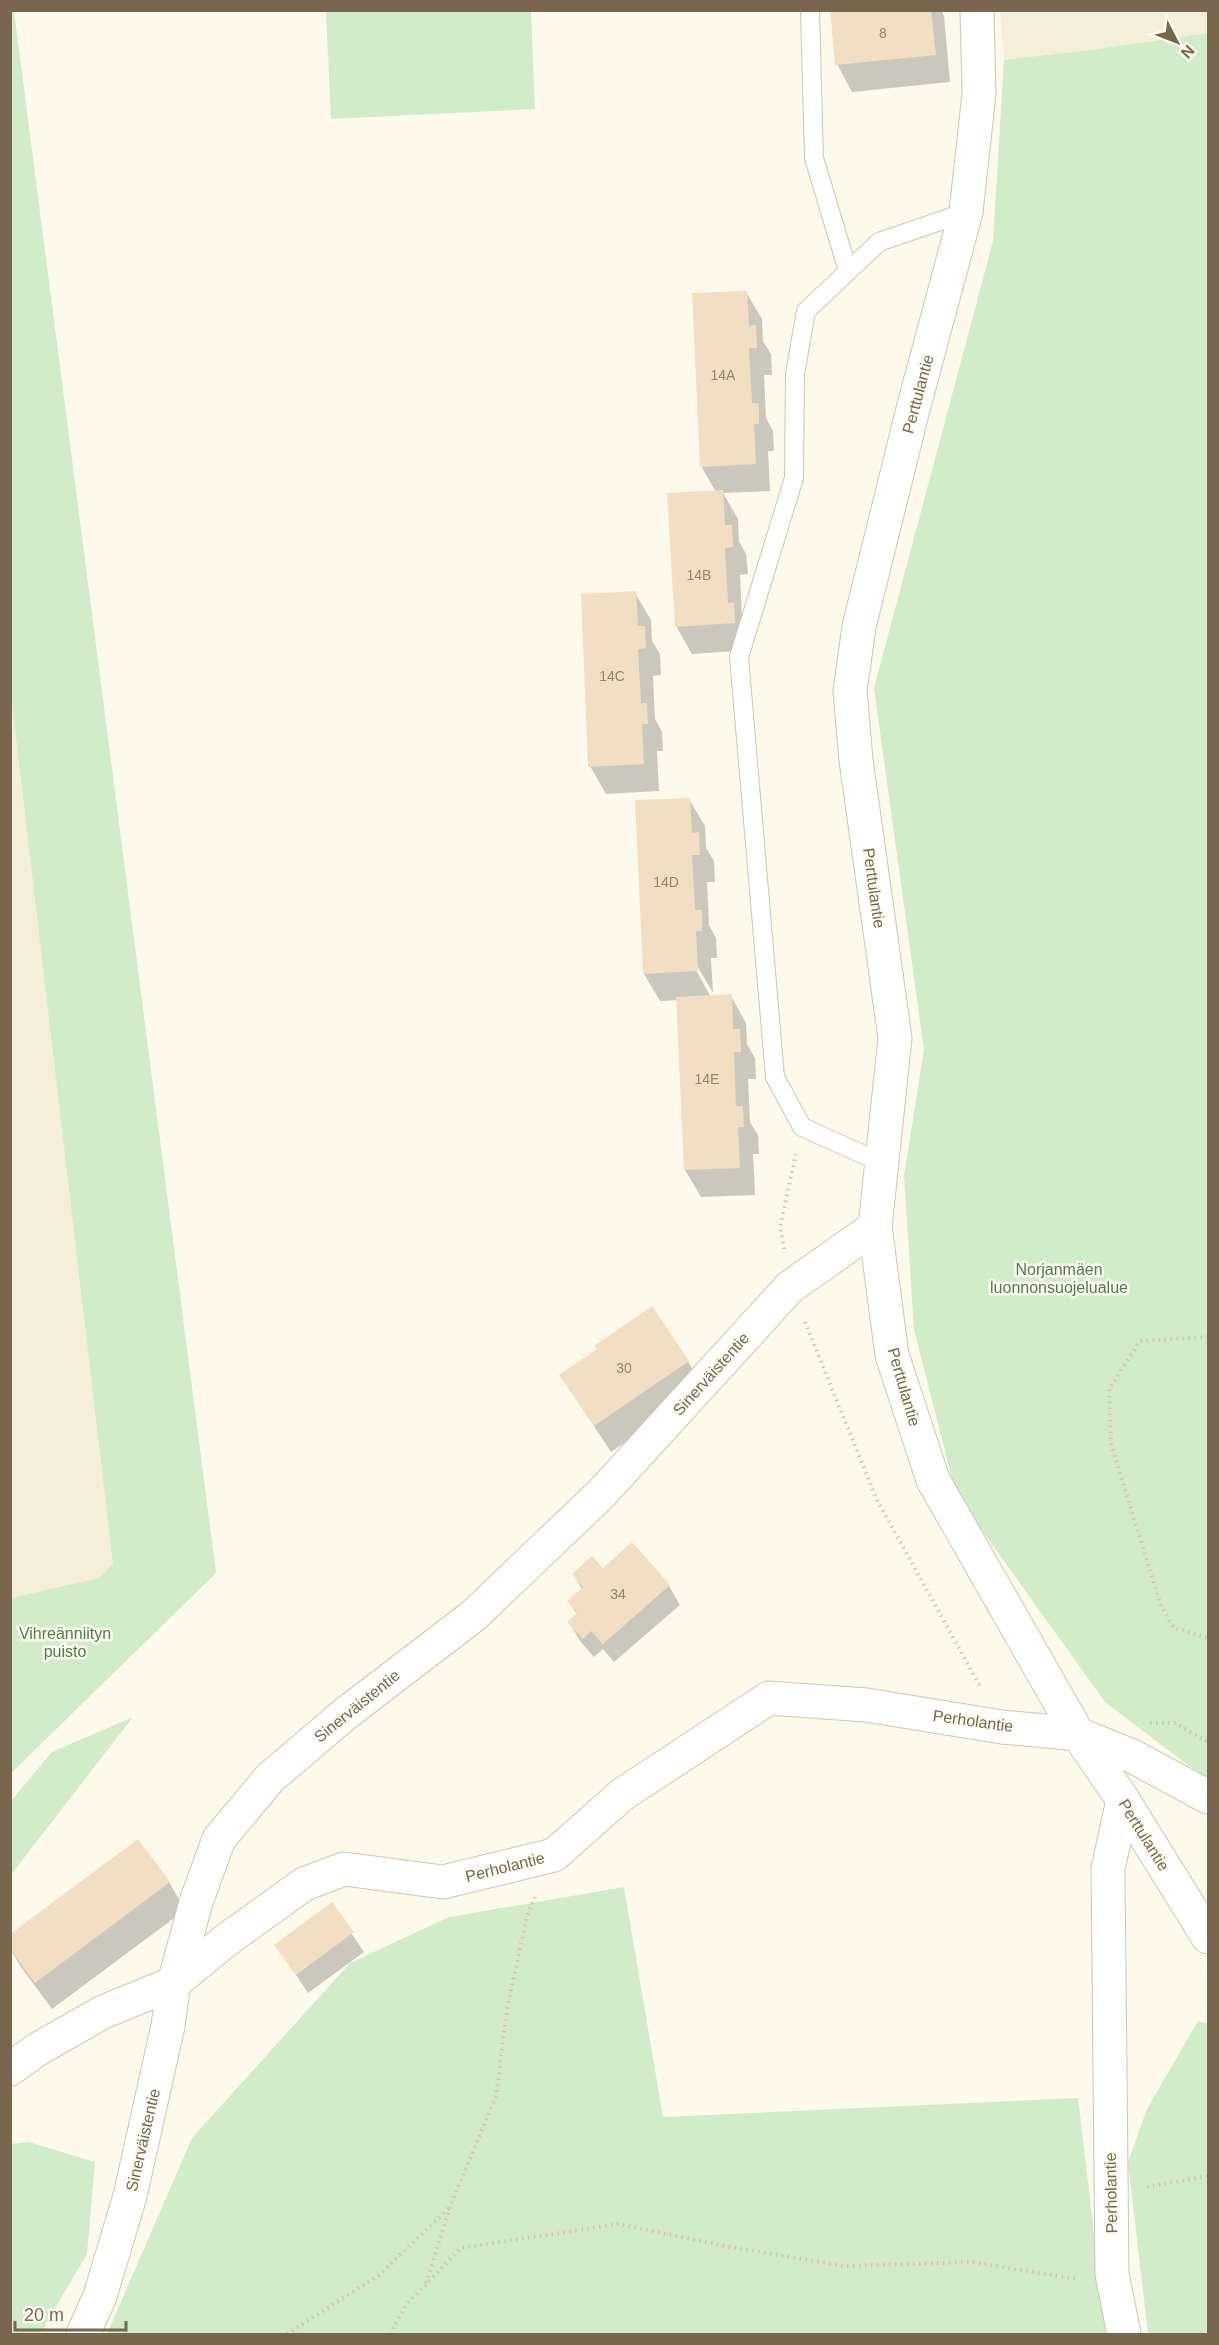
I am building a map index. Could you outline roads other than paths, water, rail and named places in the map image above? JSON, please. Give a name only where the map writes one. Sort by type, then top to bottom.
[{"type":"street","name":"Perttulantie","points":[[977,10],[979,94],[966,212],[913,409],[859,627],[850,691],[856,760],[895,1038],[875,1227],[892,1355],[933,1480],[1078,1734],[1123,1800],[1209,1937]]},
{"type":"street","name":"Sinerväistentie","points":[[83,2334],[100,2296],[130,2196],[168,2026],[174,1983],[196,1902],[219,1839],[270,1778],[345,1714],[473,1616],[602,1493],[790,1287],[875,1227]]},
{"type":"street","name":"Perholantie","points":[[10,2069],[38,2049],[103,2012],[174,1983],[225,1941],[304,1884],[344,1869],[443,1882],[554,1855],[623,1794],[769,1698],[866,1705],[1002,1727],[1078,1734]]},
{"type":"street","points":[[1078,1734],[1132,1756],[1205,1795]]},
{"type":"street","name":"Perholantie","points":[[1123,1800],[1108,1869],[1114,2284],[1124,2334]]},
{"type":"lane","points":[[810,10],[814,158],[848,271]]},
{"type":"lane","points":[[882,1163],[802,1126],[774,1077],[739,657],[794,478],[795,374],[806,311],[879,242],[966,212]]},
{"type":"park label","name":"Norjanmäen luonnonsuojelualue","points":[[1059,1278]]},
{"type":"park label","name":"Vihreänniityn puisto","points":[[65,1642]]}]
